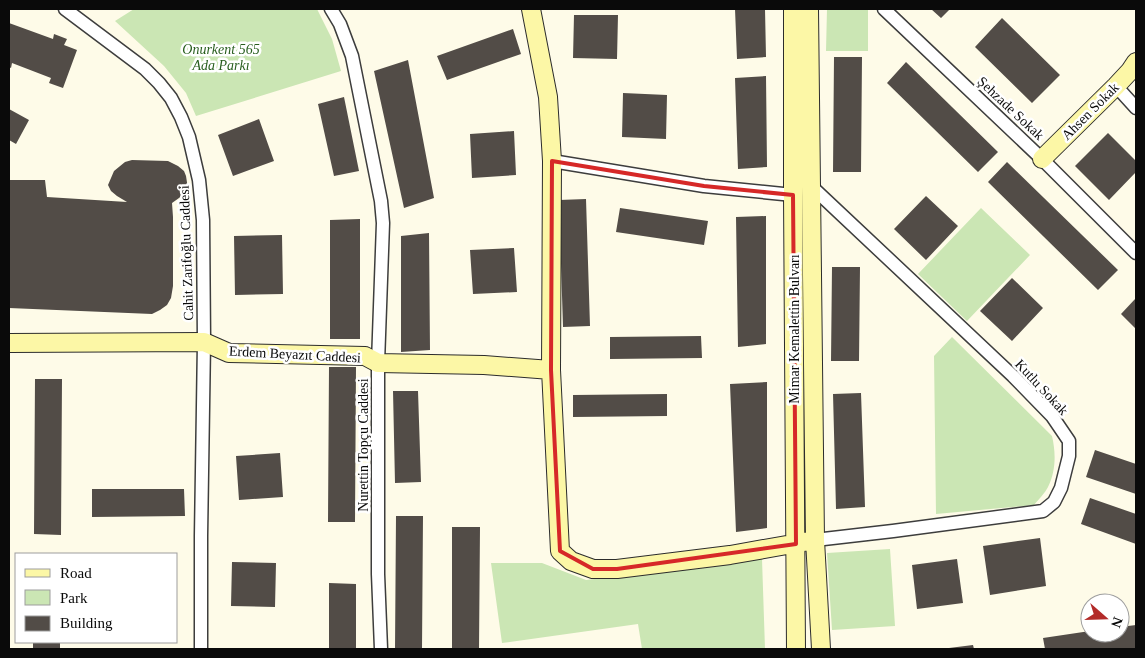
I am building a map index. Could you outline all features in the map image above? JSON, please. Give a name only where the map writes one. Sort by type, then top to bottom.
[{"type":"street","name":"Cahit Zarifoğlu Caddesi","points":[[65,9],[145,69],[171,98],[189,137],[199,180],[203,220],[204,342],[201,649]]},
{"type":"street","name":"Nurettin Topçu Caddesi","points":[[331,9],[340,24],[352,56],[381,201],[378,363],[378,574],[381,649]]},
{"type":"street","points":[[531,9],[548,97],[552,161],[550,370],[560,551],[571,561],[592,569],[617,569],[730,555],[815,540]]},
{"type":"street","name":"Mimar Kemalettin Bulvarı","points":[[793,9],[796,649]]},
{"type":"street","points":[[809,9],[815,540],[821,649]]},
{"type":"street","name":"Şehzade Sokak","points":[[884,9],[1042,159],[1136,253]]},
{"type":"street","name":"Ahsen Sokak","points":[[1042,159],[1116,86],[1136,62]]},
{"type":"street","points":[[1116,86],[1136,108]]},
{"type":"street","points":[[552,161],[704,186],[793,195]]},
{"type":"street","name":"Kutlu Sokak","points":[[811,186],[1013,376],[1052,416],[1069,442],[1061,488],[1054,502],[1043,511],[815,540]]},
{"type":"street","name":"Erdem Beyazıt Caddesi","points":[[9,344],[204,342],[229,353],[365,356],[378,363],[484,365],[550,370]]},
{"type":"highlighted area","points":[[552,161],[704,186],[793,195],[796,544],[617,569],[593,569],[560,551],[551,370]]},
{"type":"green space","name":"Onurkent 565 Ada Parkı","points":[[134,9],[317,9],[332,39],[341,71],[196,116],[186,93],[164,66],[115,21]]},
{"type":"green space","points":[[827,9],[868,9],[868,51],[826,51]]},
{"type":"green space","points":[[981,208],[1030,255],[967,321],[918,274]]},
{"type":"green space","points":[[952,337],[1052,436],[1055,455],[1053,475],[1047,489],[1034,505],[936,514],[934,356]]},
{"type":"green space","points":[[890,549],[895,626],[832,630],[827,553]]},
{"type":"green space","points":[[762,559],[765,649],[642,649],[638,624],[502,643],[491,563],[542,563],[586,580]]},
{"type":"building","points":[[735,9],[765,9],[766,57],[737,59]]},
{"type":"building","points":[[931,9],[950,9],[941,18]]},
{"type":"building","points":[[574,15],[618,15],[617,59],[573,58]]},
{"type":"building","points":[[1002,18],[1060,75],[1032,103],[975,47]]},
{"type":"building","points":[[9,23],[53,39],[54,34],[67,39],[64,45],[77,50],[63,88],[49,83],[51,78],[12,63],[11,68],[9,67]]},
{"type":"building","points":[[513,29],[521,54],[447,80],[437,56]]},
{"type":"building","points":[[834,57],[862,57],[861,172],[833,172]]},
{"type":"building","points":[[408,60],[434,198],[404,208],[374,71]]},
{"type":"building","points":[[906,62],[998,152],[978,172],[887,83]]},
{"type":"building","points":[[766,76],[767,167],[738,169],[735,78]]},
{"type":"building","points":[[623,93],[667,95],[666,139],[622,137]]},
{"type":"building","points":[[344,97],[359,171],[334,176],[318,104]]},
{"type":"building","points":[[9,109],[29,120],[16,144],[9,140]]},
{"type":"building","points":[[259,119],[274,161],[233,176],[218,135]]},
{"type":"building","points":[[514,131],[516,175],[472,178],[470,134]]},
{"type":"building","points":[[1108,133],[1136,161],[1136,172],[1109,200],[1075,166]]},
{"type":"building","points":[[132,160],[168,161],[184,171],[186,176],[188,189],[172,203],[173,286],[171,298],[167,305],[152,314],[9,308],[9,180],[45,180],[47,197],[127,202],[111,191],[108,185],[114,171],[125,162]]},
{"type":"building","points":[[1007,162],[1118,270],[1098,290],[988,182]]},
{"type":"building","points":[[926,196],[958,226],[926,260],[894,229]]},
{"type":"building","points":[[586,199],[590,326],[563,327],[559,200]]},
{"type":"building","points":[[620,208],[708,221],[704,245],[616,232]]},
{"type":"building","points":[[766,216],[766,344],[738,347],[736,217]]},
{"type":"building","points":[[360,219],[360,339],[330,339],[330,220]]},
{"type":"building","points":[[429,233],[430,350],[401,352],[401,236]]},
{"type":"building","points":[[282,235],[283,294],[235,295],[234,236]]},
{"type":"building","points":[[514,248],[517,292],[473,294],[470,250]]},
{"type":"building","points":[[832,267],[860,267],[859,361],[831,361]]},
{"type":"building","points":[[1012,278],[1043,308],[1012,341],[980,311]]},
{"type":"building","points":[[1136,298],[1136,329],[1121,314]]},
{"type":"building","points":[[701,336],[702,358],[610,359],[610,337]]},
{"type":"building","points":[[329,367],[356,367],[355,522],[328,522]]},
{"type":"building","points":[[35,379],[62,379],[61,535],[34,534]]},
{"type":"building","points":[[767,382],[767,528],[736,532],[730,384]]},
{"type":"building","points":[[393,391],[418,391],[421,482],[395,483]]},
{"type":"building","points":[[861,393],[865,507],[836,509],[833,394]]},
{"type":"building","points":[[667,394],[667,416],[573,417],[573,395]]},
{"type":"building","points":[[1095,450],[1136,464],[1136,494],[1086,477]]},
{"type":"building","points":[[280,453],[283,497],[239,500],[236,456]]},
{"type":"building","points":[[92,489],[184,489],[185,516],[92,517]]},
{"type":"building","points":[[1090,498],[1136,514],[1136,544],[1081,524]]},
{"type":"building","points":[[396,516],[423,516],[422,649],[395,649]]},
{"type":"building","points":[[452,527],[480,527],[479,649],[452,649]]},
{"type":"building","points":[[1040,538],[1046,586],[990,595],[983,546]]},
{"type":"building","points":[[957,559],[963,603],[917,609],[912,565]]},
{"type":"building","points":[[232,562],[276,563],[275,607],[231,606]]},
{"type":"building","points":[[329,583],[356,584],[356,649],[329,649]]},
{"type":"building","points":[[1136,625],[1136,649],[1045,649],[1043,638],[1080,632],[1080,643],[1130,643],[1130,626]]},
{"type":"building","points":[[33,643],[60,643],[60,649],[33,649]]},
{"type":"building","points":[[973,645],[974,649],[949,649],[949,648]]}]
